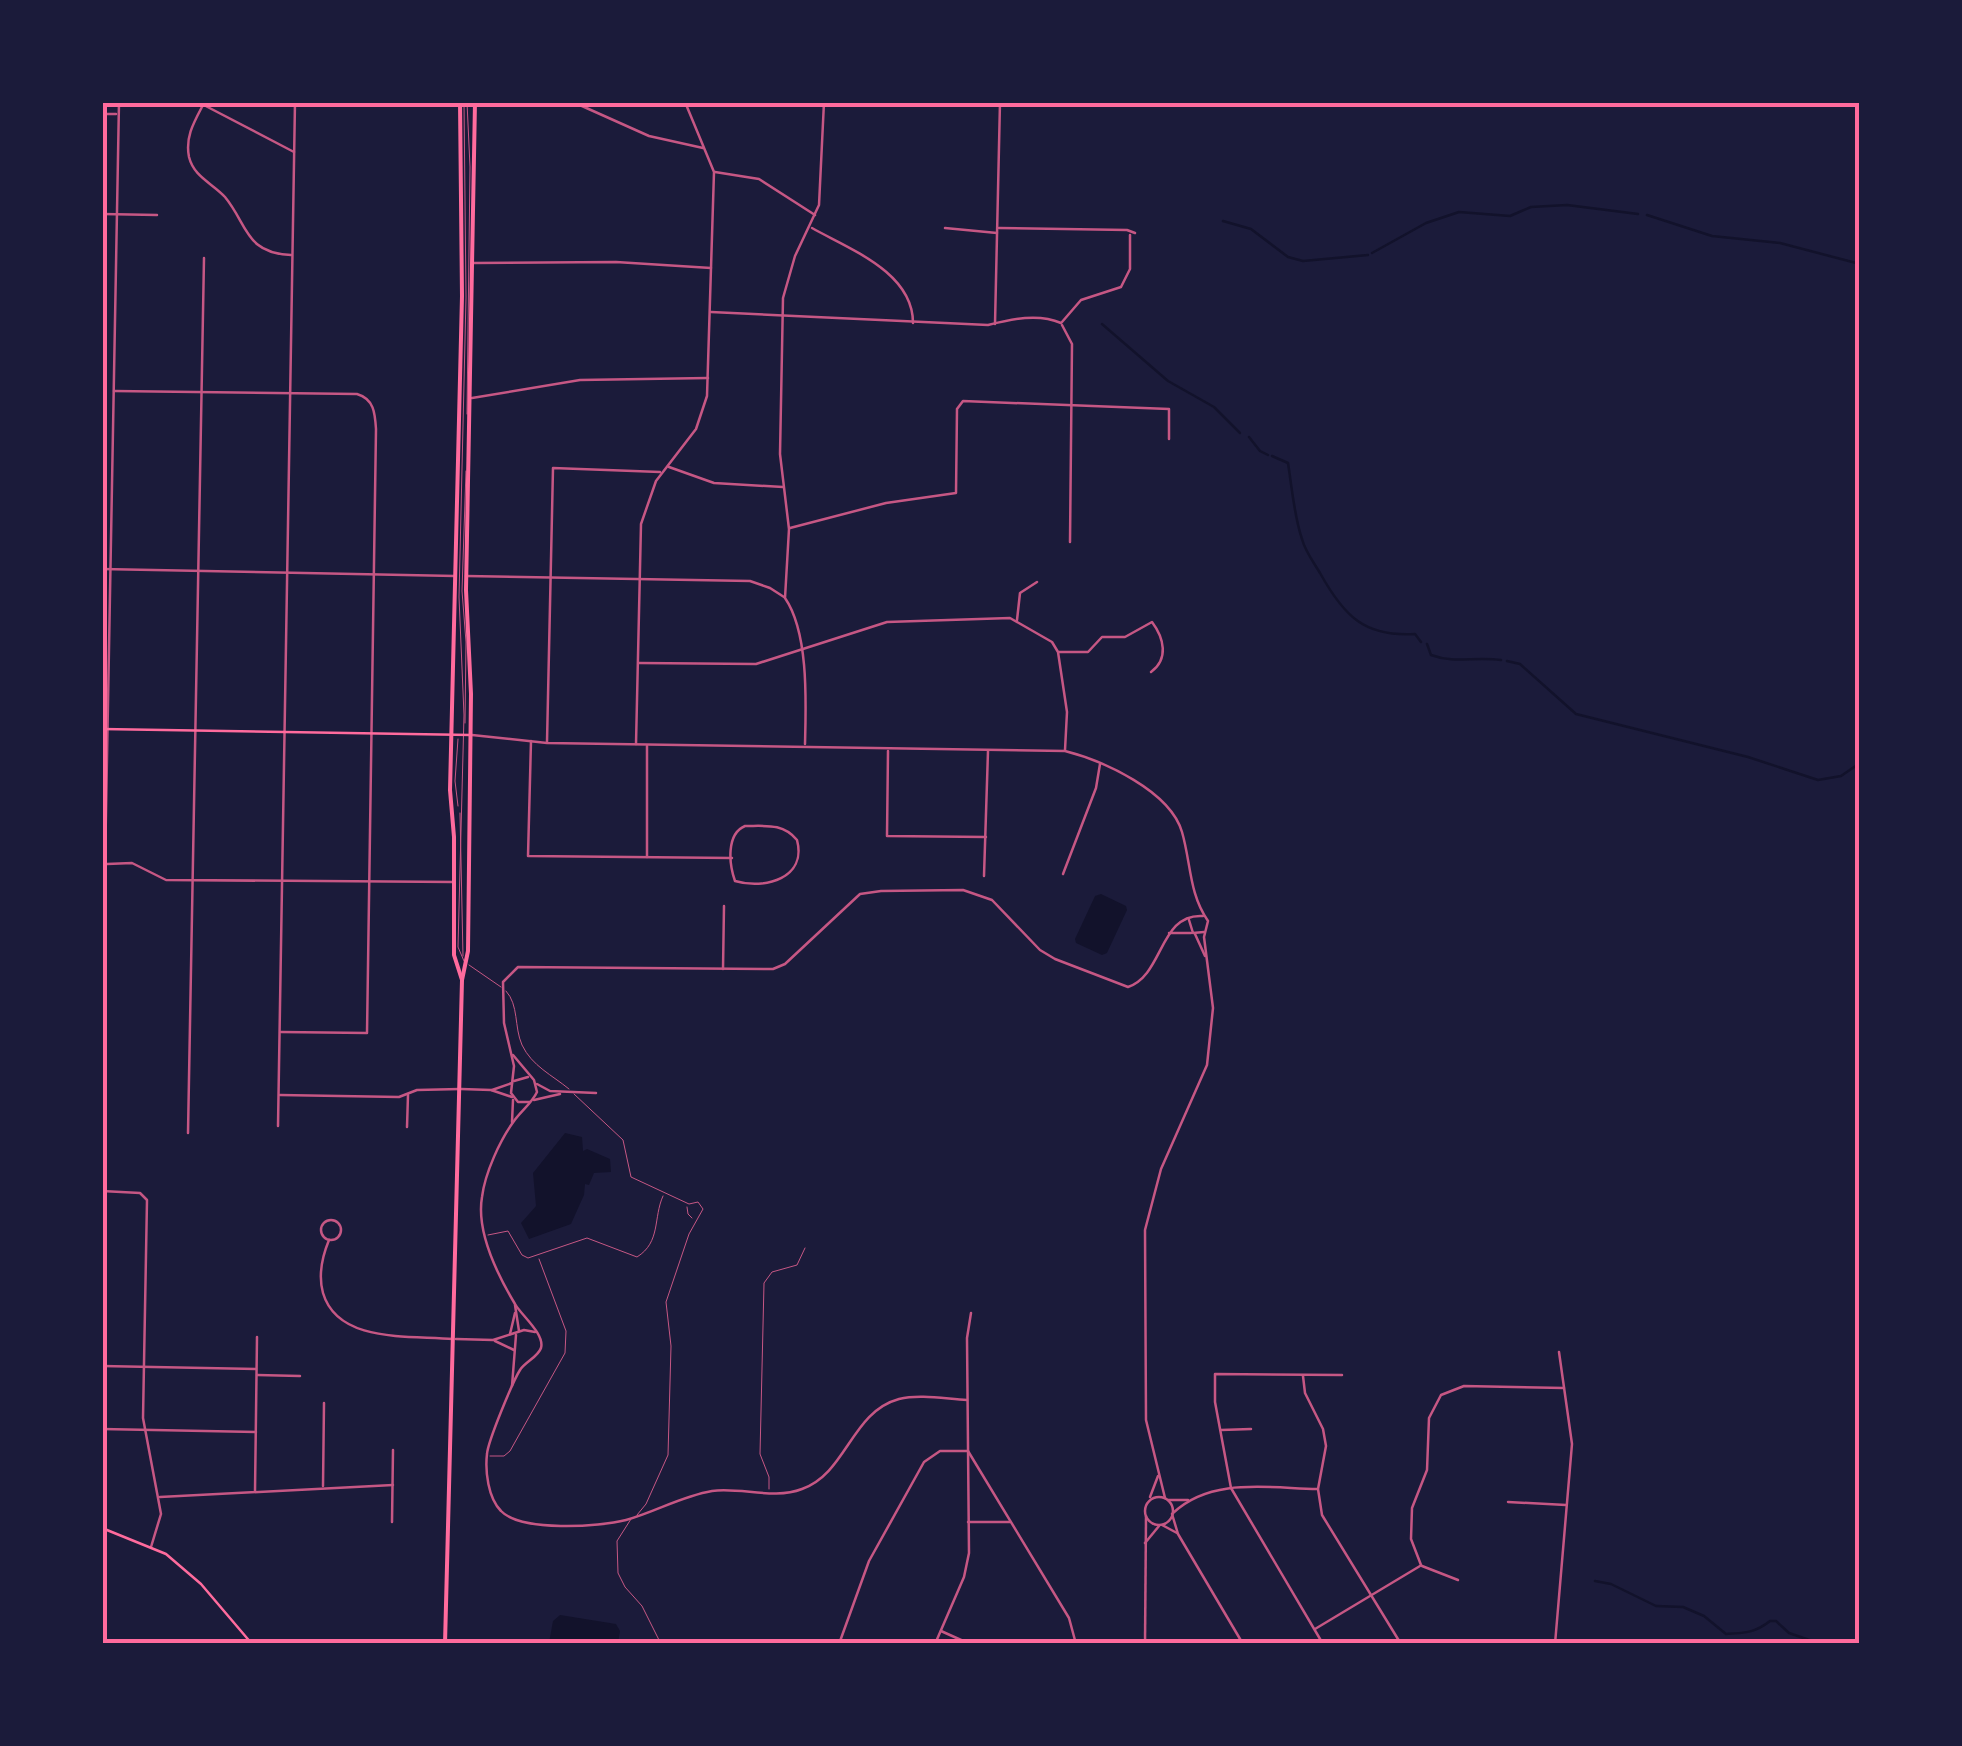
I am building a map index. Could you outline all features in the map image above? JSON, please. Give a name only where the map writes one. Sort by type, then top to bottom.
[{"type":"main road","points":[[462,980],[454,955],[451,734],[464,102]]},
{"type":"main road","points":[[445,1644],[462,980],[467,962],[471,735],[466,576],[475,102]]},
{"type":"main road","points":[[105,729],[471,735]]},
{"type":"main road","points":[[102,1528],[166,1554],[201,1584],[252,1644]]},
{"type":"street","points":[[102,1011],[119,102]]},
{"type":"street","points":[[278,1126],[295,102]]},
{"type":"street","points":[[573,102],[649,136],[705,148]]},
{"type":"street","points":[[636,744],[641,524],[660,472],[696,429],[707,396],[714,172],[686,102]]},
{"type":"street","points":[[785,598],[789,529],[780,454],[783,316],[787,277],[822,192],[824,102]]},
{"type":"street","points":[[995,324],[1000,102]]},
{"type":"street","points":[[292,255],[268,251],[255,243],[226,198],[193,166],[188,138],[200,104],[294,152]]},
{"type":"street","points":[[102,114],[118,114]]},
{"type":"street","points":[[714,172],[760,179],[815,215]]},
{"type":"street","points":[[102,214],[158,216]]},
{"type":"street","points":[[810,227],[892,276],[913,311],[913,323]]},
{"type":"street","points":[[945,228],[1133,233],[1130,269],[1123,284],[1081,300],[1061,324]]},
{"type":"street","points":[[188,1133],[204,258]]},
{"type":"street","points":[[472,263],[616,262],[711,268]]},
{"type":"street","points":[[710,312],[913,323],[995,324],[1015,318],[1047,318],[1061,324],[1072,344],[1070,542]]},
{"type":"street","points":[[472,398],[580,380],[708,378]]},
{"type":"street","points":[[114,391],[357,394],[370,401],[376,428],[366,1034],[280,1032]]},
{"type":"street","points":[[789,529],[886,503],[956,493],[958,404],[964,402],[1169,409],[1169,439]]},
{"type":"street","points":[[667,466],[714,483],[783,487]]},
{"type":"street","points":[[547,743],[553,468],[660,472]]},
{"type":"street","points":[[102,569],[455,576]]},
{"type":"street","points":[[466,576],[750,580],[770,588],[785,598],[801,650],[806,695],[805,747]]},
{"type":"street","points":[[1017,620],[1020,592],[1037,582]]},
{"type":"street","points":[[638,663],[756,664],[886,622],[1017,620],[1052,642],[1058,652],[1066,712],[1065,750]]},
{"type":"street","points":[[1058,652],[1088,652],[1102,637],[1125,637],[1152,622],[1164,646],[1158,666],[1151,672]]},
{"type":"street","points":[[471,735],[547,743],[1065,750],[1150,790],[1174,812],[1183,835],[1196,900],[1208,924],[1205,932],[1213,1008],[1207,1065],[1161,1169],[1145,1230],[1146,1420],[1158,1475],[1178,1534],[1243,1644]]},
{"type":"street","points":[[531,741],[528,856],[732,858]]},
{"type":"street","points":[[647,857],[648,745]]},
{"type":"street","points":[[888,748],[887,836],[986,837]]},
{"type":"street","points":[[984,876],[988,750]]},
{"type":"street","points":[[1063,874],[1096,788],[1100,764]]},
{"type":"street","points":[[778,826],[789,830],[800,848],[788,876],[774,883],[736,881],[732,858],[732,837],[738,829],[778,826]]},
{"type":"street","points":[[106,864],[132,864],[166,880],[454,882]]},
{"type":"street","points":[[512,1124],[512,1055],[504,1023],[502,987],[510,972],[528,965],[779,967],[848,902],[864,893],[963,890],[986,896],[1040,950],[1125,987],[1146,978],[1168,934],[1191,917],[1204,916]]},
{"type":"street","points":[[1196,900],[1188,926],[1207,962]]},
{"type":"street","points":[[723,969],[724,906]]},
{"type":"street","points":[[1168,934],[1205,932]]},
{"type":"street","points":[[512,1055],[535,1082],[537,1092],[512,1124],[484,1185],[481,1215],[484,1236],[515,1306],[538,1334],[541,1345],[520,1370],[491,1436],[487,1456],[492,1496],[509,1518],[583,1526],[634,1517],[711,1491],[796,1491],[821,1480],[869,1416],[890,1403],[908,1398],[967,1400]]},
{"type":"street","points":[[491,1090],[524,1076],[547,1090],[566,1093]]},
{"type":"street","points":[[278,1094],[399,1097],[460,1089],[491,1090],[520,1103],[572,1092],[596,1092]]},
{"type":"street","points":[[407,1127],[408,1094]]},
{"type":"street","points":[[102,1191],[140,1193],[147,1200],[144,1430],[160,1521],[150,1547]]},
{"type":"street","points":[[330,1240],[321,1270],[324,1294],[335,1316],[355,1329],[454,1339],[493,1340],[530,1330],[538,1334]]},
{"type":"street","points":[[511,1392],[514,1340],[518,1333],[515,1306]]},
{"type":"street","points":[[510,1335],[515,1306]]},
{"type":"street","points":[[934,1644],[964,1577],[969,1553],[967,1338],[971,1313]]},
{"type":"street","points":[[254,1492],[257,1337]]},
{"type":"street","points":[[493,1340],[522,1357],[535,1356]]},
{"type":"street","points":[[1554,1644],[1572,1444],[1560,1352]]},
{"type":"street","points":[[102,1366],[257,1369]]},
{"type":"street","points":[[1323,1644],[1230,1488],[1219,1430],[1215,1374],[1342,1375]]},
{"type":"street","points":[[1303,1374],[1304,1394],[1323,1429],[1326,1446],[1318,1489],[1322,1514],[1400,1644]]},
{"type":"street","points":[[257,1375],[300,1376]]},
{"type":"street","points":[[1458,1580],[1421,1565],[1411,1538],[1412,1508],[1428,1470],[1430,1418],[1442,1396],[1464,1386],[1564,1388]]},
{"type":"street","points":[[322,1488],[324,1403]]},
{"type":"street","points":[[1219,1430],[1251,1429]]},
{"type":"street","points":[[102,1430],[256,1432]]},
{"type":"street","points":[[392,1522],[393,1450]]},
{"type":"street","points":[[839,1644],[869,1560],[924,1462],[940,1450],[968,1451]]},
{"type":"street","points":[[968,1451],[1069,1618],[1076,1644]]},
{"type":"street","points":[[1145,1644],[1146,1516],[1158,1475]]},
{"type":"street","points":[[159,1498],[392,1484]]},
{"type":"street","points":[[1144,1544],[1190,1500],[1212,1490],[1318,1489]]},
{"type":"street","points":[[1148,1502],[1156,1497],[1190,1500]]},
{"type":"street","points":[[1508,1502],[1568,1505]]},
{"type":"street","points":[[1146,1516],[1152,1523],[1178,1534]]},
{"type":"street","points":[[968,1522],[1011,1522]]},
{"type":"street","points":[[1315,1629],[1421,1565]]},
{"type":"street","points":[[940,1631],[970,1644]]},
{"type":"lane","points":[[464,102],[469,297],[462,591],[467,711],[455,754],[459,810],[458,947],[460,956],[513,1000],[518,1034],[530,1057],[623,1140],[631,1177],[689,1204],[703,1206],[702,1215],[695,1218],[666,1302],[671,1346],[668,1454],[644,1508],[618,1538],[618,1573],[642,1606],[661,1644]]},
{"type":"lane","points":[[484,1236],[507,1230],[530,1259],[587,1238],[640,1256],[648,1250],[658,1228],[664,1192]]},
{"type":"lane","points":[[689,1204],[687,1212],[695,1218]]},
{"type":"lane","points":[[769,1492],[769,1477],[760,1454],[764,1283],[772,1272],[797,1266],[805,1248]]},
{"type":"lane","points":[[487,1456],[504,1456],[510,1451],[563,1360],[566,1331],[538,1256]]},
{"type":"shaded area","points":[[1101,894],[1127,910],[1107,953],[1102,955],[1075,939],[1095,896]]},
{"type":"shaded area","points":[[565,1133],[582,1137],[583,1151],[587,1149],[610,1159],[611,1172],[594,1173],[589,1185],[585,1184],[571,1224],[529,1239],[521,1223],[536,1206],[533,1173]]},
{"type":"shaded area","points":[[560,1615],[616,1624],[620,1631],[618,1643],[549,1643],[553,1621]]},
{"type":"waterway","points":[[1372,253],[1426,223],[1459,212],[1510,216],[1531,207],[1567,205],[1638,214]]},
{"type":"waterway","points":[[1647,215],[1712,236],[1780,243],[1860,264]]},
{"type":"waterway","points":[[1223,221],[1251,229],[1288,257],[1303,261],[1368,255]]},
{"type":"waterway","points":[[1102,324],[1168,381],[1214,407],[1240,433]]},
{"type":"waterway","points":[[1249,437],[1268,455]]},
{"type":"waterway","points":[[1272,456],[1288,463],[1303,543],[1338,601],[1357,621],[1369,627],[1415,634],[1421,642]]},
{"type":"waterway","points":[[1427,644],[1431,655],[1440,658],[1501,660]]},
{"type":"waterway","points":[[1507,661],[1520,664],[1576,714],[1748,757],[1818,780],[1841,776],[1860,763]]},
{"type":"waterway","points":[[1595,1581],[1611,1584],[1656,1606],[1683,1607],[1704,1616],[1726,1634],[1749,1632],[1776,1621],[1789,1633],[1821,1644]]}]
